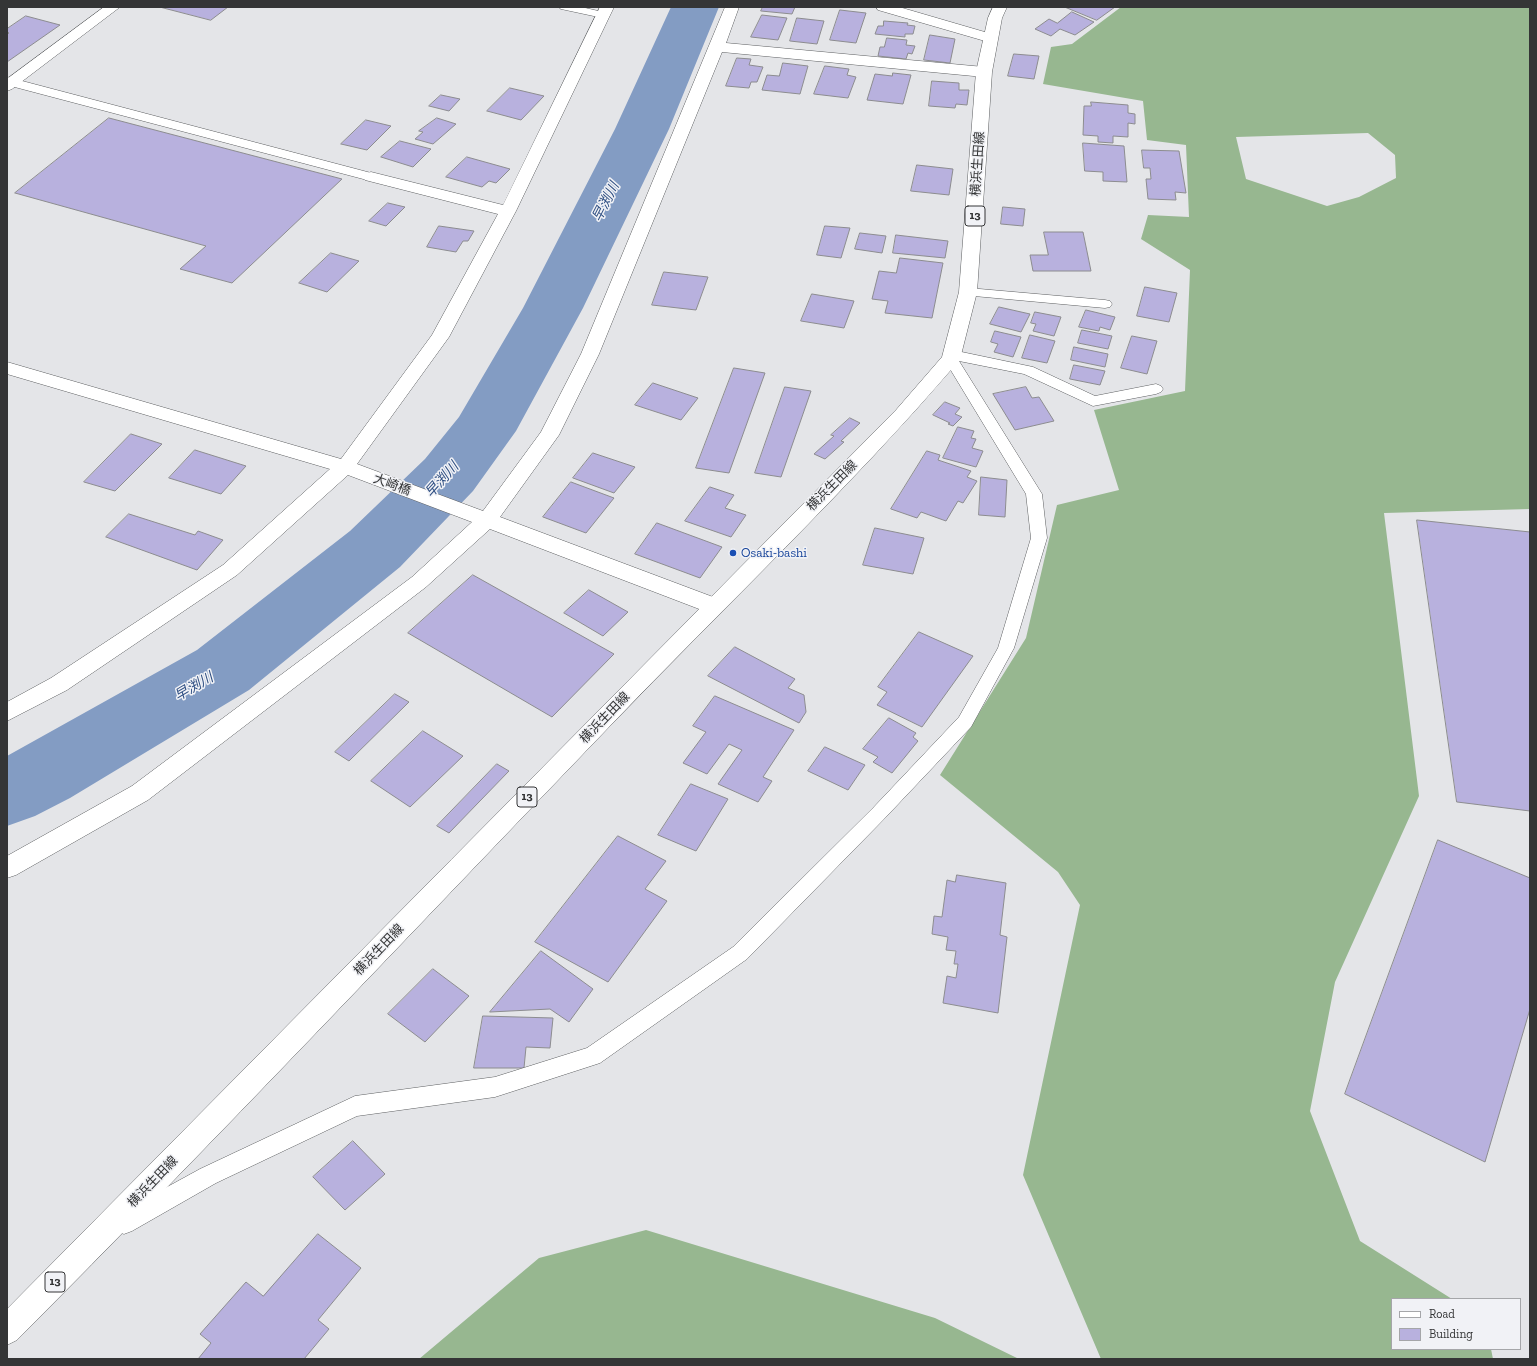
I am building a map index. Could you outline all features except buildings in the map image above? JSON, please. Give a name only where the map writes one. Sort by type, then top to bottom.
[{"type":"street","points":[[9,83],[113,7]]},
{"type":"street","points":[[7,868],[140,793],[419,582],[481,517],[549,435],[590,354],[717,47],[732,7]]},
{"type":"street","points":[[883,7],[990,38]]},
{"type":"street","name":"横浜生田線","points":[[7,1330],[102,1235],[714,606],[903,414],[951,357],[968,292],[984,72],[990,38],[995,18],[1000,7]]},
{"type":"street","points":[[7,712],[59,684],[230,570],[349,469],[440,337],[508,211],[605,11]]},
{"type":"street","points":[[717,47],[984,72]]},
{"type":"street","points":[[371,176],[508,211]]},
{"type":"street","name":"大崎橋","points":[[7,368],[349,469],[481,517],[714,606]]},
{"type":"lane","points":[[566,7],[605,11]]},
{"type":"lane","points":[[9,83],[371,176]]},
{"type":"lane","points":[[968,292],[1105,304]]},
{"type":"lane","points":[[951,357],[1028,370],[1093,400],[1156,389]]},
{"type":"lane","points":[[102,1235],[208,1176],[355,1106],[495,1087],[593,1056],[740,953],[879,813],[965,722],[1006,648],[1039,538],[1034,494],[951,357]]},
{"type":"green space","points":[[1121,7],[1530,7],[1530,509],[1384,513],[1419,796],[1335,982],[1310,1111],[1360,1241],[1450,1298],[1391,1298],[1391,1350],[1491,1350],[1493,1359],[1101,1359],[1023,1175],[1080,905],[1058,872],[940,775],[1026,638],[1057,505],[1119,490],[1094,410],[1185,391],[1190,270],[1141,239],[1148,215],[1189,217],[1186,145],[1147,140],[1143,101],[1043,84],[1051,47],[1072,44]],"holes":[[[1368,133],[1395,155],[1396,178],[1359,197],[1327,206],[1246,179],[1236,137]]]},
{"type":"green space","points":[[646,1230],[935,1318],[1019,1359],[419,1359],[539,1258]]},
{"type":"waterway","name":"早渕川","points":[[7,793],[42,775],[223,670],[375,549],[449,475],[483,431],[553,308],[642,129],[695,7]]},
{"type":"place","name":"Osaki-bashi","points":[[733,553]]}]
